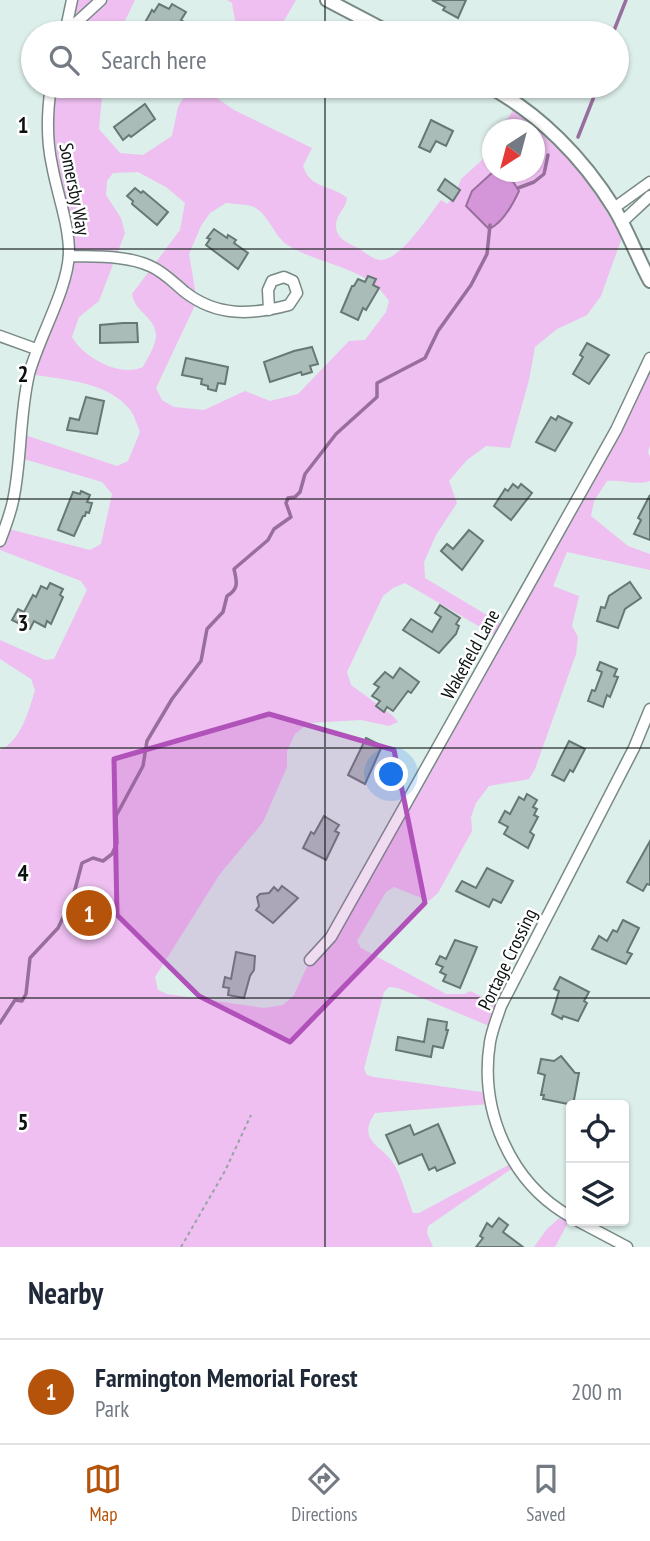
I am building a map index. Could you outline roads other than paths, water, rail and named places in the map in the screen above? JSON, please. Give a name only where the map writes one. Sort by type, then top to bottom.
[{"type":"street","points":[[68,21],[72,0]]},
{"type":"street","points":[[78,21],[100,0]]},
{"type":"street","points":[[327,0],[367,21]]},
{"type":"street","name":"Somersby Way","points":[[0,541],[13,500],[23,403],[36,349],[60,290],[69,256],[66,223],[48,147],[50,98]]},
{"type":"street","points":[[507,98],[552,132],[579,159],[614,208],[650,281]]},
{"type":"street","points":[[614,208],[650,183]]},
{"type":"street","points":[[621,223],[650,196]]},
{"type":"street","points":[[69,256],[127,260],[150,266],[197,301],[218,310],[242,314],[269,310]]},
{"type":"street","points":[[0,336],[36,349]]},
{"type":"street","name":"Wakefield Lane","points":[[310,960],[331,937],[616,430],[650,358]]},
{"type":"street","name":"Portage Crossing","points":[[566,1213],[543,1197],[525,1178],[509,1154],[490,1104],[490,1042],[501,1006],[634,748],[650,709]]},
{"type":"street","points":[[587,1226],[627,1247]]},
{"type":"waterway","points":[[618,21],[626,0]]},
{"type":"waterway","points":[[578,137],[593,98]]},
{"type":"waterway","points":[[518,188],[534,182],[544,174],[548,155]]},
{"type":"waterway","points":[[0,1023],[15,1000],[22,1001],[26,994],[30,958],[58,928],[73,897],[82,863],[93,858],[103,861],[112,854],[117,843],[116,816],[143,766],[147,741],[172,699],[201,661],[207,629],[223,612],[227,596],[235,588],[234,569],[268,540],[274,529],[291,517],[286,503],[288,498],[295,497],[300,492],[305,474],[336,434],[377,397],[377,383],[425,358],[438,331],[471,285],[487,254],[490,225]]},
{"type":"place","name":"Farmington Memorial Forest","points":[[89,913]]}]
